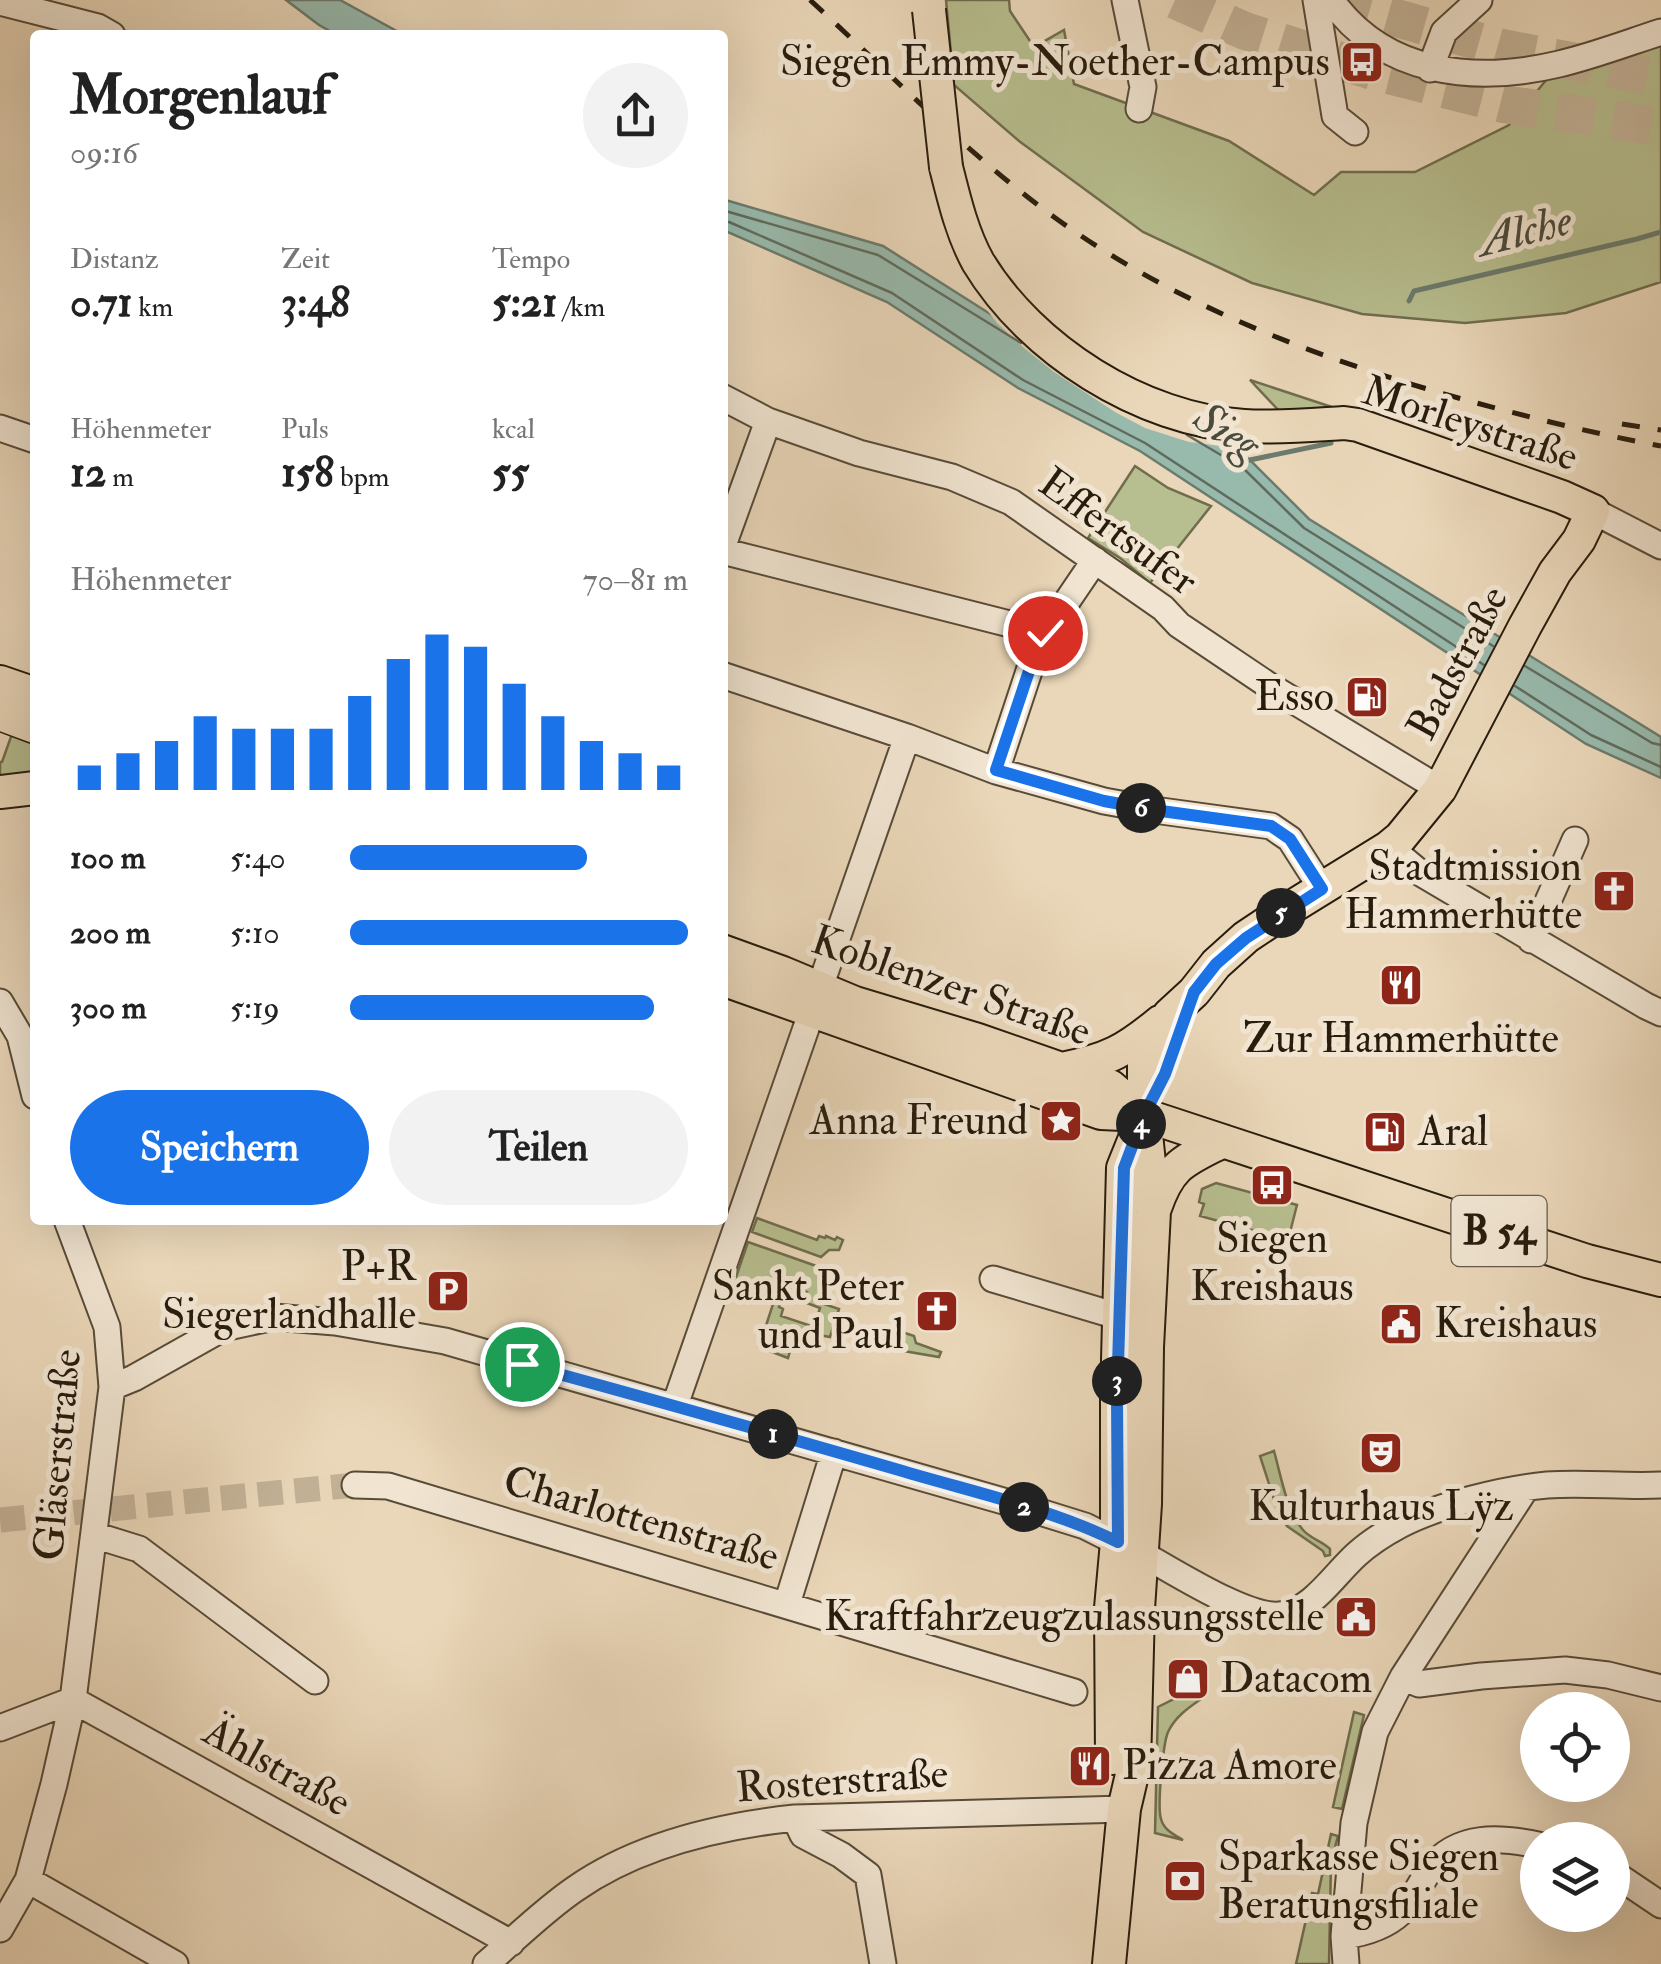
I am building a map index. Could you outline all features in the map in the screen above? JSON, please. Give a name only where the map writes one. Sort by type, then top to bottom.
[{"type":"highway","points":[[0,711],[30,722]]},
{"type":"main road","name":"Morleystraße","points":[[928,5],[946,167],[965,232],[995,286],[1042,335],[1123,392],[1154,407],[1234,425],[1358,425],[1546,490],[1593,512]]},
{"type":"main road","name":"Badstraße","points":[[1194,992],[1216,964],[1246,938],[1400,838],[1440,789],[1524,626],[1593,512]]},
{"type":"main road","points":[[0,682],[30,692]]},
{"type":"main road","points":[[0,792],[30,789]]},
{"type":"main road","name":"Koblenzer Straße","points":[[728,953],[783,973],[816,1000],[1101,1113],[1144,1115],[1587,1261],[1661,1280]]},
{"type":"main road","name":"Koblenzer Straße","points":[[728,980],[816,1000],[1062,1069],[1110,1086],[1144,1115]]},
{"type":"main road","points":[[1062,1069],[1113,1056],[1194,992]]},
{"type":"main road","points":[[1108,1964],[1124,1808],[1134,1766],[1136,1653],[1130,1548],[1145,1497],[1124,1168],[1165,1074],[1194,992]]},
{"type":"main road","points":[[1154,1211],[1144,1115],[1144,1064],[1169,1014]]},
{"type":"main road","points":[[1134,1314],[1161,1190],[1178,1165],[1223,1141]]},
{"type":"street","points":[[1125,0],[1143,87],[1139,108]]},
{"type":"street","points":[[1316,0],[1335,116],[1356,132]]},
{"type":"street","points":[[1330,0],[1360,34],[1390,52],[1430,69],[1480,74],[1530,69],[1588,56],[1661,32]]},
{"type":"street","points":[[1430,69],[1444,32],[1479,0]]},
{"type":"street","points":[[0,2],[103,30]]},
{"type":"street","name":"Effertsufer","points":[[728,400],[768,421],[858,453],[952,478],[1011,502],[1163,608],[1178,625],[1440,789]]},
{"type":"street","points":[[728,533],[768,421]]},
{"type":"street","points":[[0,428],[30,438]]},
{"type":"street","name":"Morleystraße","points":[[1593,512],[1661,546]]},
{"type":"street","points":[[728,552],[1045,633]]},
{"type":"street","points":[[996,770],[1038,644],[1096,560]]},
{"type":"street","points":[[728,678],[996,770],[1104,801],[1271,826],[1290,839],[1322,889]]},
{"type":"street","points":[[674,1405],[906,737]]},
{"type":"street","points":[[1531,940],[1575,840]]},
{"type":"street","points":[[1389,847],[1420,872],[1531,940],[1661,1012]]},
{"type":"street","points":[[0,1002],[20,1036],[30,1076]]},
{"type":"street","name":"Gläserstraße","points":[[0,1929],[28,1880],[72,1700],[112,1386],[107,1328],[69,1225]]},
{"type":"street","points":[[993,1279],[1107,1313],[1134,1314]]},
{"type":"street","points":[[112,1386],[134,1378],[222,1328],[274,1317],[335,1322],[445,1341],[1072,1522],[1265,1614],[1298,1610],[1360,1552],[1398,1526],[1427,1513],[1556,1484],[1661,1485]]},
{"type":"street","points":[[787,1604],[834,1452]]},
{"type":"street","name":"Charlottenstraße","points":[[355,1486],[388,1486],[1074,1692]]},
{"type":"street","points":[[1346,1964],[1344,1936],[1354,1823],[1374,1732],[1403,1677],[1526,1488]]},
{"type":"street","points":[[94,1534],[139,1549],[315,1682]]},
{"type":"street","points":[[1403,1677],[1420,1684],[1565,1670],[1661,1688]]},
{"type":"street","points":[[0,1728],[72,1700]]},
{"type":"street","name":"Ählstraße","points":[[72,1700],[511,1943]]},
{"type":"street","name":"Rosterstraße","points":[[486,1964],[576,1888],[655,1849],[703,1834],[795,1818],[1124,1808]]},
{"type":"street","points":[[795,1818],[803,1834],[868,1874],[883,1964]]},
{"type":"street","points":[[1344,1936],[1382,1926],[1399,1914],[1430,1870],[1455,1847],[1496,1838],[1520,1842]]},
{"type":"street","points":[[28,1880],[175,1964]]},
{"type":"street","points":[[1630,1884],[1661,1905]]},
{"type":"green space","points":[[946,0],[1009,0],[1010,11],[1034,47],[1064,30],[1074,84],[1229,141],[1314,195],[1341,172],[1415,172],[1509,125],[1566,56],[1661,21],[1661,282],[1566,313],[1465,323],[1362,314],[1252,283],[1143,232],[1019,141],[954,85]]},
{"type":"green space","points":[[1250,380],[1347,412],[1282,414]]},
{"type":"green space","points":[[1135,466],[1168,488],[1211,506],[1150,583],[1088,538]]},
{"type":"green space","points":[[13,731],[30,737],[30,782],[0,785],[2,762]]},
{"type":"green space","points":[[1216,1183],[1297,1205],[1288,1240],[1200,1216],[1204,1204],[1199,1202],[1202,1189]]},
{"type":"green space","points":[[757,1218],[817,1240],[826,1236],[843,1240],[839,1250],[829,1250],[821,1257],[752,1232]]},
{"type":"green space","points":[[748,1242],[819,1267],[819,1279],[827,1286],[821,1303],[839,1309],[830,1337],[796,1331],[788,1358],[759,1347],[775,1298],[734,1283]],"holes":[[[794,1288],[807,1292],[804,1302],[820,1308],[814,1327],[781,1316],[783,1309],[779,1307],[783,1295],[790,1297]]]},
{"type":"green space","points":[[887,1327],[914,1336],[916,1343],[941,1352],[939,1357],[880,1347]]},
{"type":"green space","points":[[1274,1451],[1297,1522],[1330,1549],[1330,1555],[1325,1556],[1279,1515],[1260,1456]]},
{"type":"green space","points":[[1196,1688],[1201,1699],[1178,1717],[1168,1732],[1161,1775],[1161,1819],[1167,1829],[1183,1840],[1155,1833],[1158,1707]]},
{"type":"green space","points":[[1354,1712],[1364,1715],[1342,1809],[1333,1807]]},
{"type":"green space","points":[[1331,1834],[1338,1836],[1331,1862],[1329,1964],[1296,1964],[1312,1893],[1318,1894]]},
{"type":"water","points":[[286,0],[340,0],[395,30],[328,30]]},
{"type":"water","points":[[728,201],[883,246],[995,317],[1249,459],[1309,519],[1661,737],[1661,778],[1586,744],[1140,451],[1018,388],[887,302],[728,232]]},
{"type":"pier","points":[[980,301],[1229,442],[1230,447],[1189,442],[1145,428],[1115,412],[1024,348]]},
{"type":"waterway","name":"Alche","points":[[1409,301],[1414,291],[1661,232]]},
{"type":"waterway","name":"Alche","points":[[1245,461],[1331,443]]},
{"type":"tunnel","points":[[1175,0],[1245,31],[1369,70],[1503,104],[1661,127]]},
{"type":"tunnel","points":[[1333,0],[1502,48],[1661,78]]},
{"type":"tunnel","points":[[0,1520],[355,1485]]},
{"type":"railway","points":[[810,0],[959,139],[1022,192],[1101,249],[1150,278],[1253,327],[1360,368],[1516,414],[1661,446]]},
{"type":"railway","points":[[1622,424],[1661,430]]},
{"type":"place","name":"Siegen Emmy-Noether-Campus","points":[[1362,62]]},
{"type":"place","name":"Esso","points":[[1367,697]]},
{"type":"place","name":"Stadtmission Hammerhütte","points":[[1614,891]]},
{"type":"place","name":"Zur Hammerhütte","points":[[1401,985]]},
{"type":"place","name":"Anna Freund","points":[[1061,1121]]},
{"type":"place","name":"Aral","points":[[1385,1132]]},
{"type":"place","name":"Siegen Kreishaus","points":[[1272,1185]]},
{"type":"place","name":"P+R Siegerlandhalle","points":[[448,1291]]},
{"type":"place","name":"Sankt Peter und Paul","points":[[937,1311]]},
{"type":"place","name":"Kreishaus","points":[[1401,1324]]},
{"type":"place","name":"Kulturhaus Lÿz","points":[[1381,1453]]},
{"type":"place","name":"Kraftfahrzeugzulassungsstelle","points":[[1356,1617]]},
{"type":"place","name":"Datacom","points":[[1188,1679]]},
{"type":"place","name":"Pizza Amore","points":[[1090,1766]]},
{"type":"place","name":"Sparkasse Siegen Beratungsfiliale","points":[[1185,1881]]},
{"type":"route","points":[[522,1364],[1024,1507],[1085,1526],[1118,1542],[1117,1398],[1124,1168],[1165,1074],[1194,992],[1216,964],[1246,938],[1322,889],[1290,839],[1271,826],[1104,801],[996,770],[1045,633]]},
{"type":"water label","name":"Sieg","points":[[1227,431]]}]
